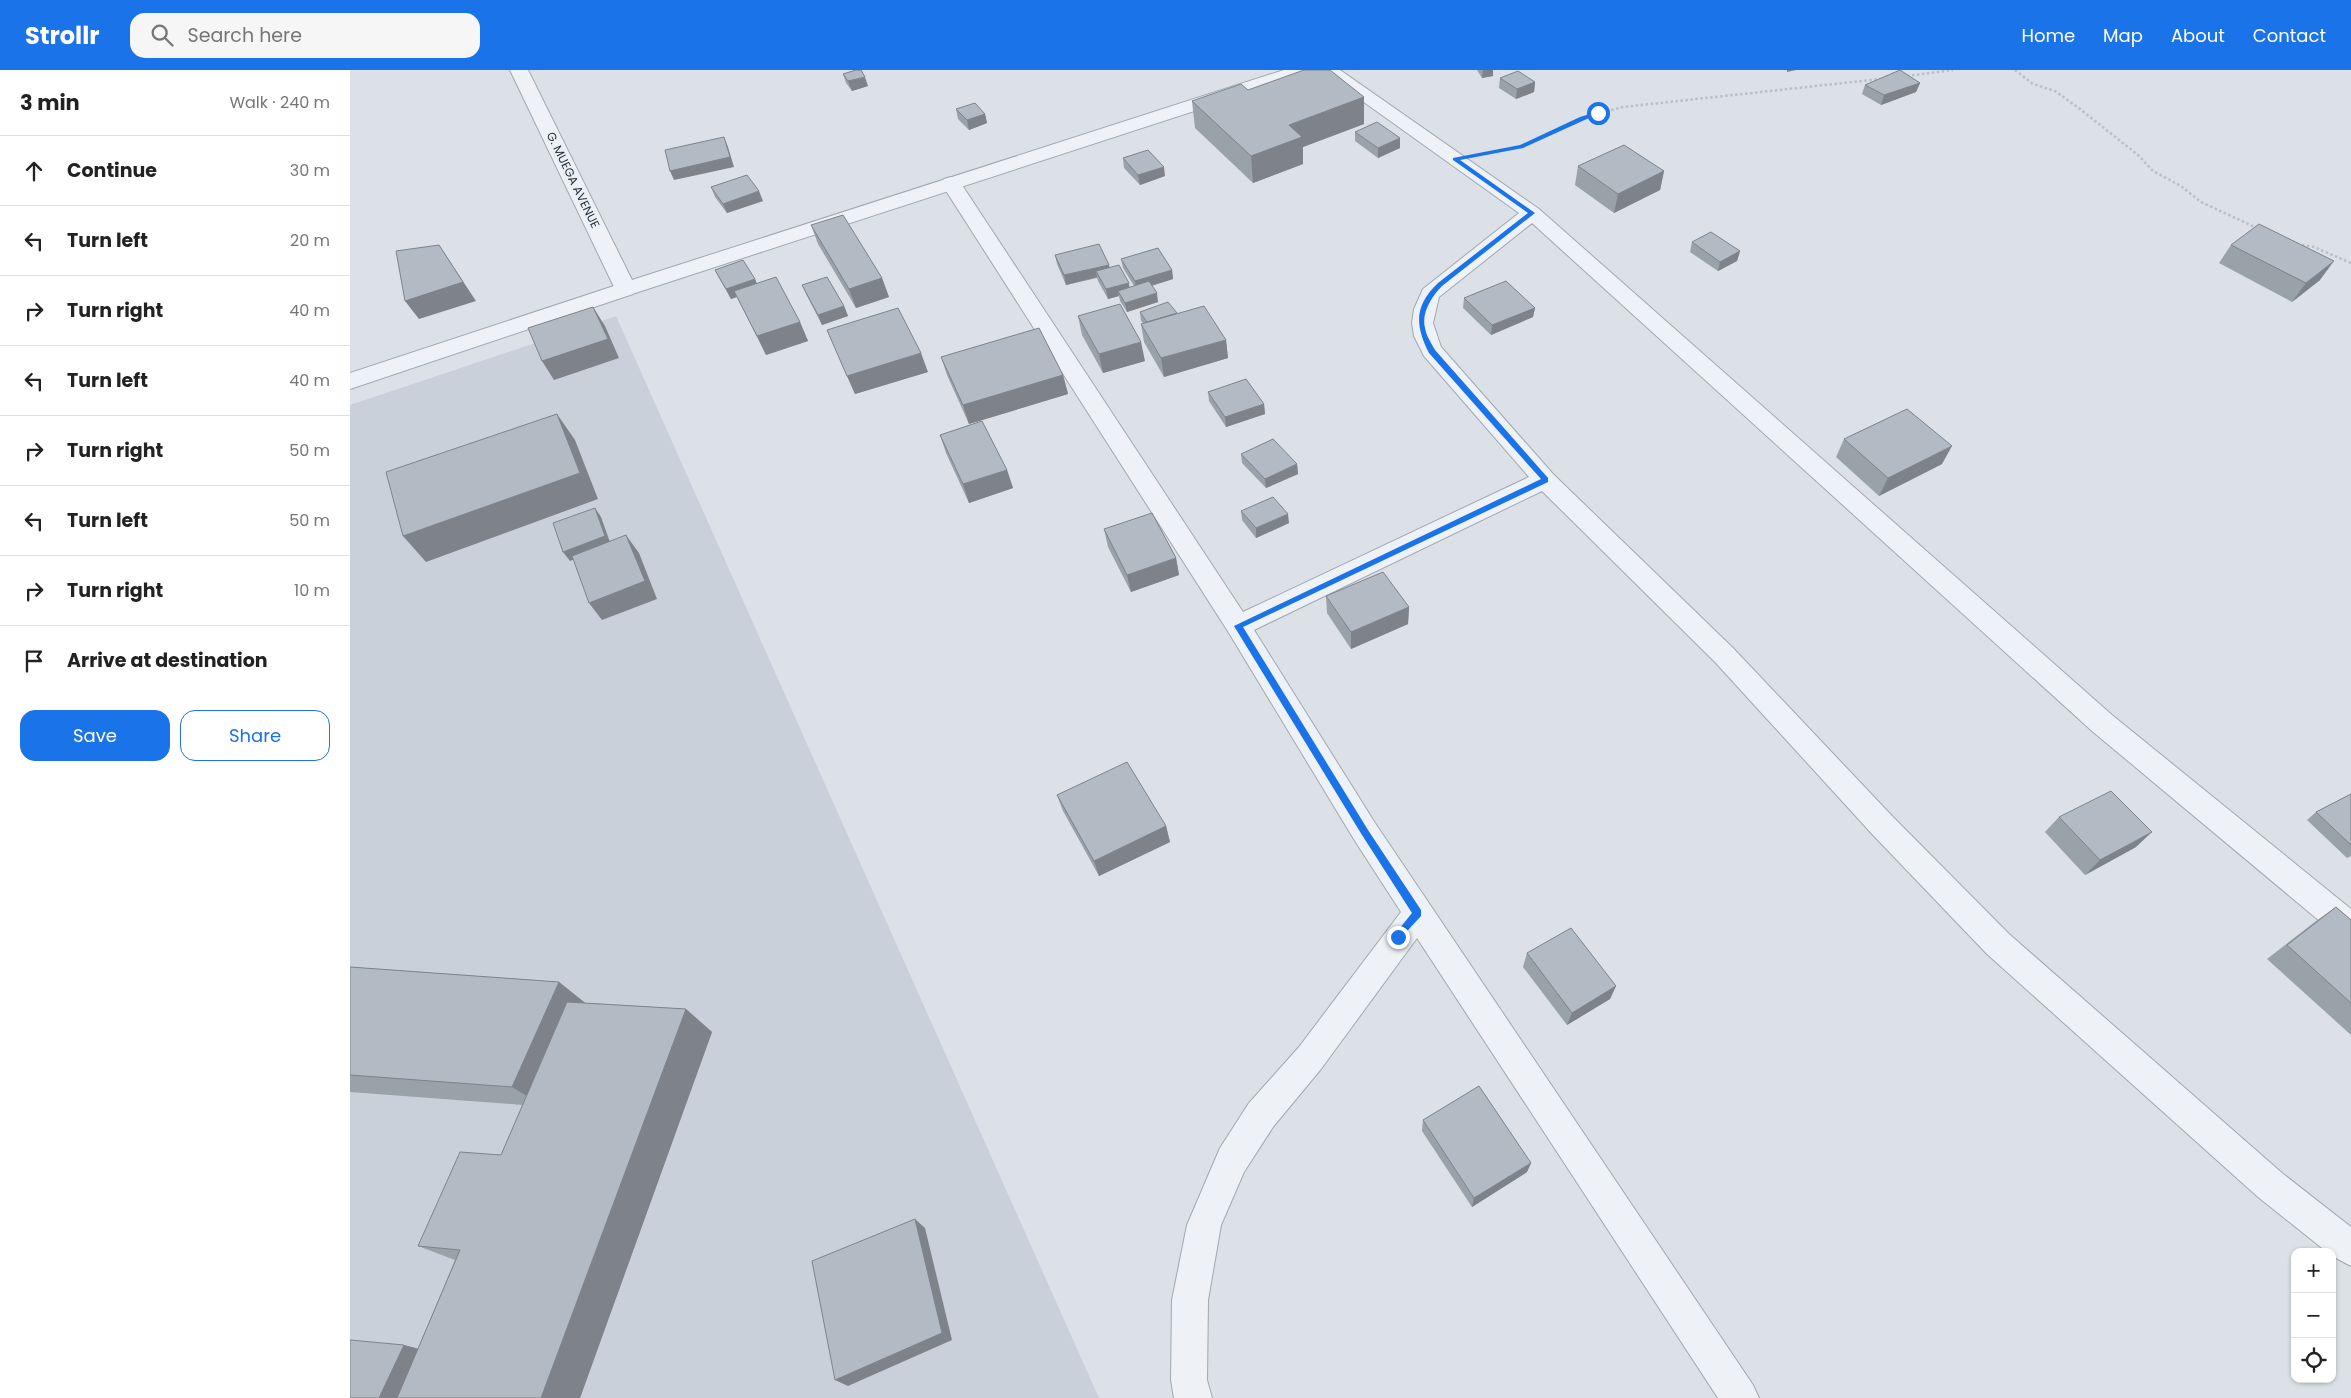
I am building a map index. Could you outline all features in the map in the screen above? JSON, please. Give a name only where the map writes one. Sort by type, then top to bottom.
[{"type":"street","name":"G. MUEGA AVENUE","points":[[519,70],[626,290]]},
{"type":"street","points":[[350,381],[951,183],[1302,70]]},
{"type":"street","points":[[1328,70],[1532,213],[2102,723],[2351,928]]},
{"type":"street","points":[[951,183],[1238,626],[1365,832],[1740,1398]]},
{"type":"street","points":[[1532,213],[1430,294],[1424,307],[1421,328],[1432,351],[1545,480],[1724,656],[1883,826],[1998,944],[2270,1185],[2351,1250]]},
{"type":"street","points":[[1238,626],[1545,480]]},
{"type":"street","points":[[1193,1398],[1189,1380],[1190,1300],[1204,1224],[1232,1160],[1261,1115],[1310,1058],[1418,913]]},
{"type":"path","points":[[1904,76],[1953,70]]},
{"type":"path","points":[[2015,70],[2033,84],[2055,91],[2080,109],[2138,155],[2152,171],[2181,186],[2201,202],[2264,231]]},
{"type":"path","points":[[1455,159],[1521,147],[1582,118],[1623,107],[1885,79]]},
{"type":"path","points":[[2290,243],[2314,247],[2351,262]]},
{"type":"shaded area","points":[[616,316],[1099,1398],[350,1398],[350,405]]},
{"type":"building","points":[[861,70],[865,77],[848,81],[843,74]]},
{"type":"building","points":[[1304,70],[1330,70],[1364,97],[1289,125],[1302,137],[1251,156],[1192,101],[1241,84],[1248,90]]},
{"type":"building","points":[[1900,70],[1920,83],[1884,95],[1865,85]]},
{"type":"building","points":[[1518,71],[1535,82],[1517,89],[1500,78]]},
{"type":"building","points":[[975,103],[985,114],[967,120],[956,109]]},
{"type":"building","points":[[1377,122],[1400,138],[1378,148],[1355,132]]},
{"type":"building","points":[[724,137],[730,157],[670,171],[665,150]]},
{"type":"building","points":[[1624,145],[1664,171],[1618,194],[1578,166]]},
{"type":"building","points":[[1148,150],[1164,167],[1138,175],[1123,158]]},
{"type":"building","points":[[747,175],[759,191],[723,204],[711,187]]},
{"type":"building","points":[[843,215],[882,278],[849,289],[811,225]]},
{"type":"building","points":[[2259,224],[2334,261],[2306,283],[2231,245]]},
{"type":"building","points":[[1711,232],[1740,251],[1720,262],[1692,242]]},
{"type":"building","points":[[1099,244],[1109,265],[1064,275],[1055,255]]},
{"type":"building","points":[[439,245],[463,282],[405,301],[396,251]]},
{"type":"building","points":[[1158,248],[1172,270],[1135,281],[1121,259]]},
{"type":"building","points":[[743,260],[755,279],[726,289],[715,270]]},
{"type":"building","points":[[1119,265],[1129,283],[1106,289],[1096,271]]},
{"type":"building","points":[[776,277],[800,322],[757,336],[734,291]]},
{"type":"building","points":[[827,277],[844,306],[818,315],[802,285]]},
{"type":"building","points":[[1149,281],[1157,293],[1125,303],[1118,291]]},
{"type":"building","points":[[1506,281],[1535,308],[1492,325],[1464,298]]},
{"type":"building","points":[[1168,302],[1177,313],[1147,322],[1140,312]]},
{"type":"building","points":[[1120,304],[1141,342],[1099,354],[1078,316]]},
{"type":"building","points":[[1204,306],[1226,340],[1161,358],[1141,324]]},
{"type":"building","points":[[593,307],[608,339],[542,361],[528,328]]},
{"type":"building","points":[[898,308],[921,353],[847,376],[827,330]]},
{"type":"building","points":[[1039,328],[1063,375],[963,405],[941,357]]},
{"type":"building","points":[[1246,379],[1264,404],[1225,417],[1208,392]]},
{"type":"building","points":[[1907,409],[1952,446],[1888,478],[1844,439]]},
{"type":"building","points":[[557,414],[580,473],[403,536],[386,472]]},
{"type":"building","points":[[982,421],[1007,470],[963,484],[940,435]]},
{"type":"building","points":[[1273,439],[1297,464],[1265,479],[1241,454]]},
{"type":"building","points":[[1273,497],[1288,514],[1256,528],[1241,511]]},
{"type":"building","points":[[595,508],[605,536],[563,552],[553,523]]},
{"type":"building","points":[[1152,513],[1176,558],[1127,575],[1104,529]]},
{"type":"building","points":[[626,535],[645,581],[589,603],[572,556]]},
{"type":"building","points":[[1383,572],[1409,607],[1351,632],[1326,596]]},
{"type":"building","points":[[1127,762],[1166,826],[1094,861],[1057,795]]},
{"type":"building","points":[[2111,791],[2152,832],[2100,860],[2059,817]]},
{"type":"building","points":[[2351,794],[2351,845],[2316,812]]},
{"type":"building","points":[[2336,907],[2351,920],[2351,1003],[2287,945]]},
{"type":"building","points":[[1571,928],[1616,986],[1572,1013],[1527,953]]},
{"type":"building","points":[[350,967],[559,982],[512,1087],[350,1075]]},
{"type":"building","points":[[567,1002],[686,1009],[541,1398],[397,1398],[460,1250],[418,1246],[460,1152],[501,1155]]},
{"type":"building","points":[[1479,1086],[1531,1163],[1474,1198],[1423,1120]]},
{"type":"building","points":[[915,1219],[942,1333],[835,1380],[812,1261]]},
{"type":"building","points":[[350,1340],[404,1345],[379,1398],[350,1398]]},
{"type":"route","points":[[1398,937],[1418,913],[1365,832],[1238,626],[1545,480],[1432,351],[1425,340],[1421,328],[1422,316],[1430,294],[1440,284],[1532,213],[1455,159],[1521,147],[1582,118],[1598,113]]}]
